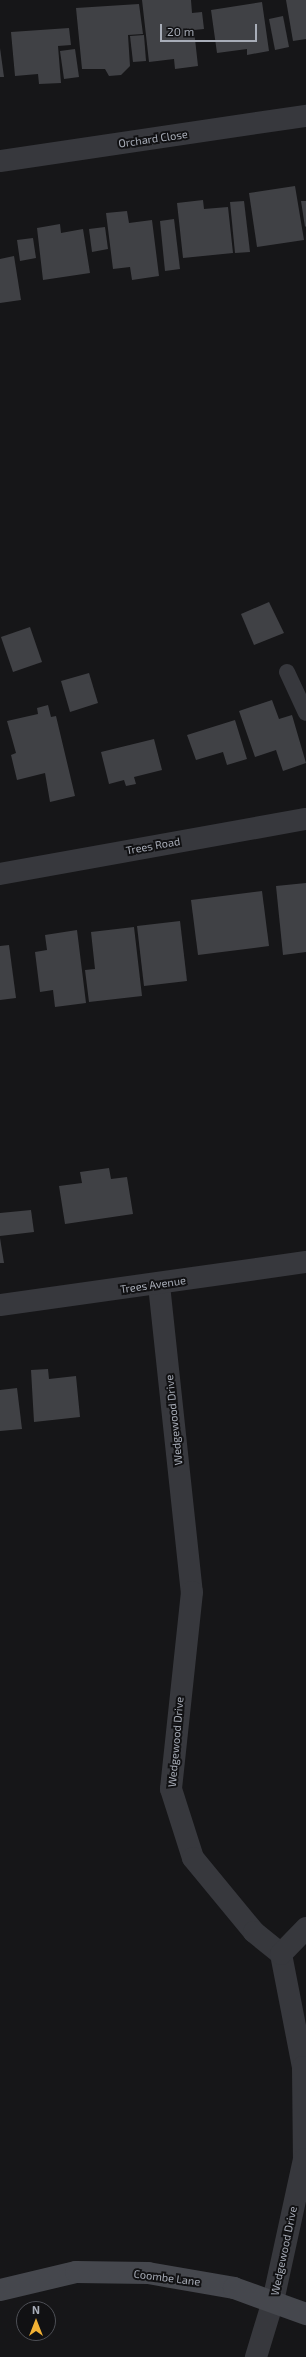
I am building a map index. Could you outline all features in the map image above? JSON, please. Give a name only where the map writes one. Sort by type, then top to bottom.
[{"type":"street","name":"Orchard Close","points":[[0,161],[306,116]]},
{"type":"street","name":"Trees Road","points":[[0,874],[306,819]]},
{"type":"street","name":"Trees Avenue","points":[[0,1305],[159,1284],[306,1262]]},
{"type":"street","name":"Wedgewood Drive","points":[[159,1284],[192,1592],[171,1789],[193,1858],[254,1932],[281,1954],[303,2067],[304,2159],[273,2301],[256,2357]]},
{"type":"street","points":[[281,1954],[306,1928]]},
{"type":"street","name":"Coombe Lane","points":[[0,2290],[76,2272],[148,2273],[234,2288],[306,2314]]},
{"type":"lane","points":[[287,672],[306,713]]},
{"type":"building","points":[[142,0],[191,0],[192,13],[202,12],[204,29],[194,30],[198,66],[175,69],[174,59],[149,62]]},
{"type":"building","points":[[286,0],[306,0],[306,39],[293,41]]},
{"type":"building","points":[[262,2],[269,51],[247,55],[247,49],[217,53],[211,10]]},
{"type":"building","points":[[139,4],[143,34],[128,35],[130,66],[121,75],[109,76],[105,69],[82,69],[76,8]]},
{"type":"building","points":[[283,16],[289,47],[275,50],[269,19]]},
{"type":"building","points":[[69,28],[71,45],[58,46],[61,83],[39,84],[38,74],[15,76],[11,32]]},
{"type":"building","points":[[144,35],[146,61],[133,62],[130,36]]},
{"type":"building","points":[[0,48],[4,77],[0,77]]},
{"type":"building","points":[[75,49],[79,77],[64,79],[60,51]]},
{"type":"building","points":[[295,186],[304,240],[257,247],[249,193]]},
{"type":"building","points":[[203,200],[204,209],[228,207],[233,253],[183,258],[177,203]]},
{"type":"building","points":[[244,201],[250,252],[235,253],[230,202]]},
{"type":"building","points":[[301,201],[306,201],[305,227]]},
{"type":"building","points":[[127,211],[129,223],[152,220],[159,276],[132,280],[130,267],[113,269],[106,213]]},
{"type":"building","points":[[174,219],[180,269],[165,271],[160,221]]},
{"type":"building","points":[[60,224],[61,233],[83,229],[90,273],[43,280],[37,228]]},
{"type":"building","points":[[105,227],[108,249],[92,252],[89,229]]},
{"type":"building","points":[[33,238],[36,258],[20,261],[17,240]]},
{"type":"building","points":[[14,256],[21,300],[0,303],[0,259]]},
{"type":"building","points":[[269,602],[284,633],[254,645],[241,614]]},
{"type":"building","points":[[30,627],[42,662],[13,672],[1,637]]},
{"type":"building","points":[[89,673],[98,703],[70,712],[61,681]]},
{"type":"building","points":[[272,700],[279,719],[292,715],[306,763],[283,771],[276,750],[255,757],[239,711]]},
{"type":"building","points":[[48,705],[51,717],[56,716],[75,796],[50,802],[45,773],[17,780],[11,755],[16,753],[7,721],[38,714],[37,708]]},
{"type":"building","points":[[235,720],[247,759],[227,765],[223,752],[196,760],[187,735]]},
{"type":"building","points":[[154,739],[162,770],[134,777],[136,784],[126,786],[124,780],[109,784],[101,752]]},
{"type":"building","points":[[306,883],[306,952],[283,955],[276,886]]},
{"type":"building","points":[[262,891],[269,946],[198,955],[191,900]]},
{"type":"building","points":[[180,921],[187,981],[144,986],[137,926]]},
{"type":"building","points":[[134,927],[142,996],[89,1002],[85,970],[95,969],[91,932]]},
{"type":"building","points":[[77,930],[86,1003],[55,1007],[53,990],[40,992],[35,952],[47,950],[45,935]]},
{"type":"building","points":[[9,945],[16,998],[0,1000],[0,946]]},
{"type":"building","points":[[109,1168],[111,1179],[127,1177],[133,1214],[65,1224],[59,1186],[82,1183],[80,1172]]},
{"type":"building","points":[[31,1210],[34,1232],[0,1236],[0,1213]]},
{"type":"building","points":[[0,1238],[4,1263],[0,1263]]},
{"type":"building","points":[[48,1369],[49,1379],[76,1376],[80,1417],[34,1422],[31,1370]]},
{"type":"building","points":[[17,1388],[22,1429],[0,1431],[0,1390]]}]
